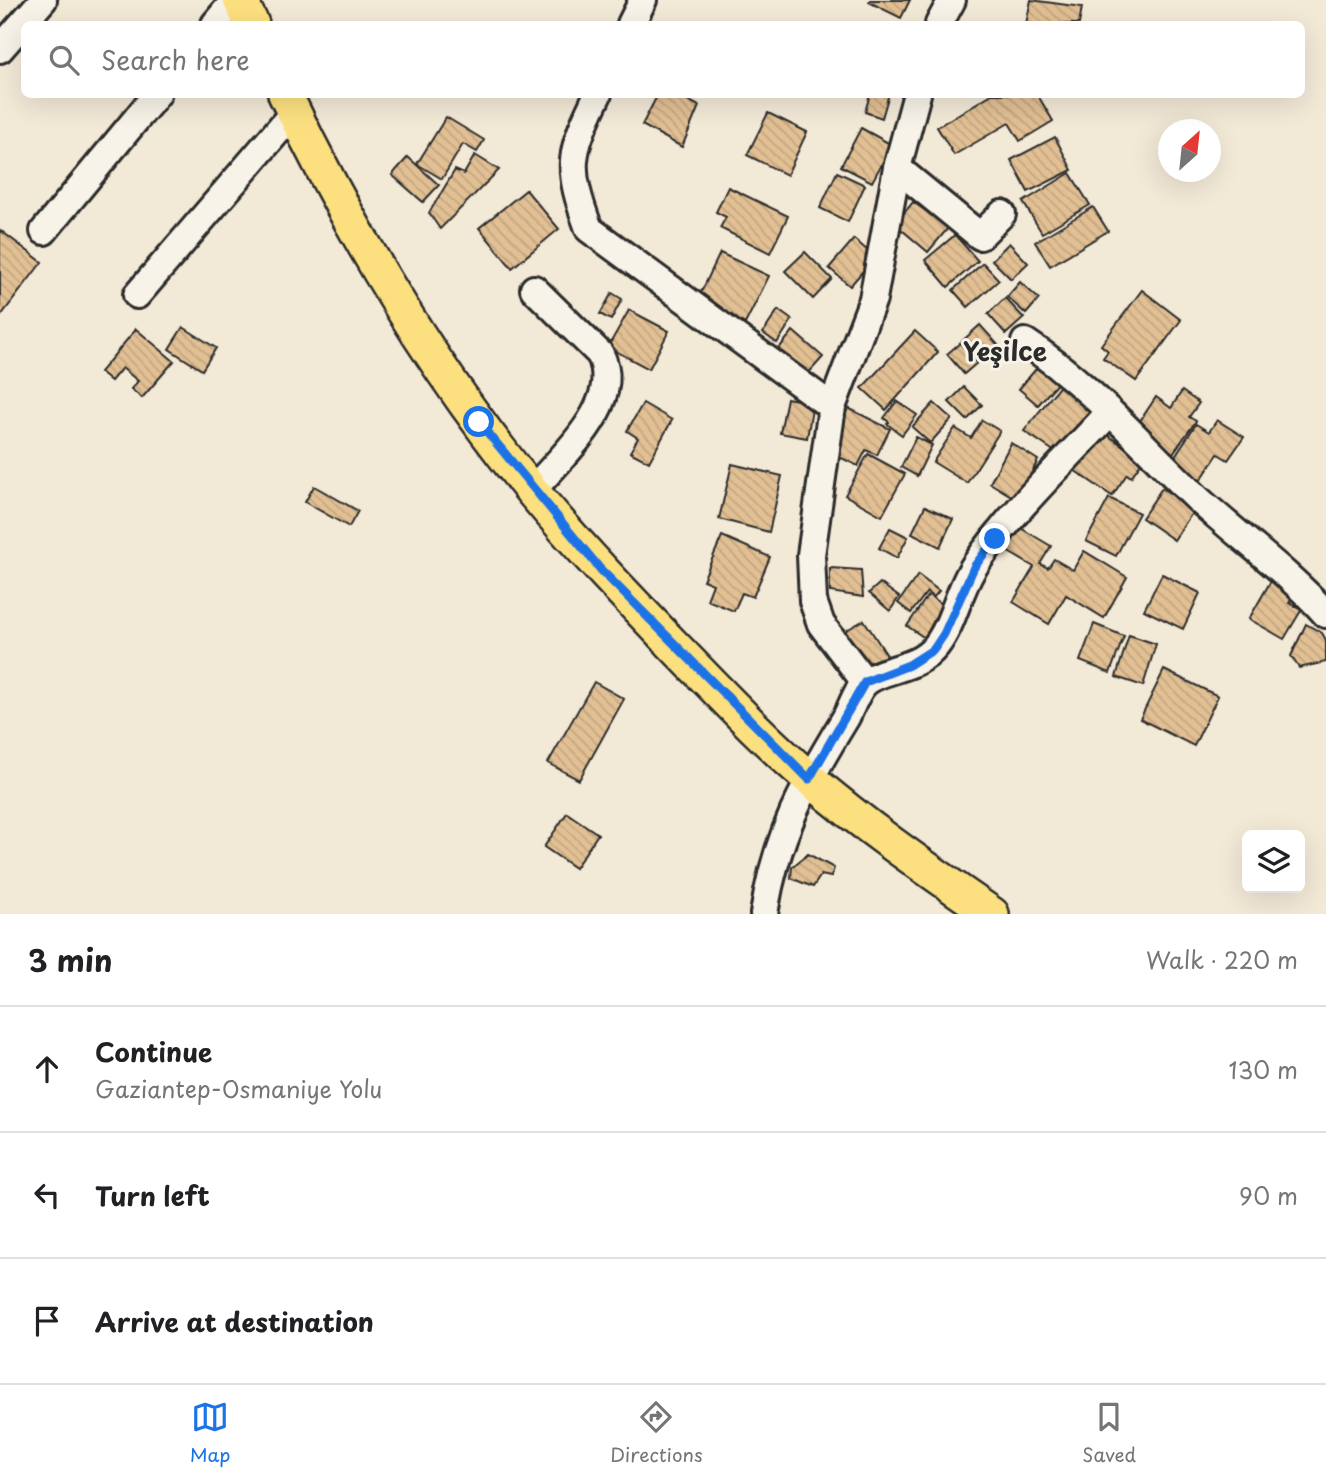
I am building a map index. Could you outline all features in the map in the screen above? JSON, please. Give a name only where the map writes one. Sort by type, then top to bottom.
[{"type":"main road","points":[[238,0],[250,21]]},
{"type":"main road","points":[[289,103],[376,266],[479,422],[532,491],[601,570],[809,779],[864,824],[992,914]]},
{"type":"street","points":[[25,21],[43,0]]},
{"type":"street","points":[[218,21],[238,0]]},
{"type":"street","points":[[632,21],[643,0]]},
{"type":"street","points":[[941,21],[952,0]]},
{"type":"street","points":[[0,49],[21,25]]},
{"type":"street","points":[[44,231],[154,98]]},
{"type":"street","points":[[596,98],[575,141],[572,164],[576,194],[589,229],[832,407]]},
{"type":"street","points":[[865,682],[821,624],[813,601],[811,555],[832,407],[876,287],[897,168],[917,98]]},
{"type":"street","points":[[137,295],[289,103]]},
{"type":"street","points":[[897,168],[980,236],[1002,214]]},
{"type":"street","points":[[532,491],[594,416],[605,391],[607,367],[600,354],[534,289]]},
{"type":"street","points":[[1025,342],[1049,358],[1326,614]]},
{"type":"street","points":[[765,914],[771,871],[781,837],[809,779],[865,682],[909,665],[934,649],[944,634],[961,590],[981,558],[1109,413]]},
{"type":"building","points":[[910,0],[901,18],[869,2]]},
{"type":"building","points":[[1031,0],[1082,7],[1080,21],[1027,21]]},
{"type":"building","points":[[656,98],[684,98],[699,106],[682,147],[642,125]]},
{"type":"building","points":[[869,98],[888,98],[882,118],[865,112]]},
{"type":"building","points":[[985,98],[1039,98],[1053,121],[1020,141],[1009,123],[954,155],[937,127]]},
{"type":"building","points":[[768,113],[807,132],[787,175],[747,155]]},
{"type":"building","points":[[446,117],[484,140],[477,152],[463,144],[442,179],[417,164]]},
{"type":"building","points":[[861,128],[892,145],[872,182],[841,166]]},
{"type":"building","points":[[1055,137],[1072,170],[1028,192],[1011,160]]},
{"type":"building","points":[[475,155],[499,170],[440,229],[429,213],[455,170],[464,174]]},
{"type":"building","points":[[408,157],[439,185],[423,202],[392,175]]},
{"type":"building","points":[[837,172],[865,185],[848,222],[820,208]]},
{"type":"building","points":[[1070,173],[1090,205],[1042,233],[1023,202]]},
{"type":"building","points":[[728,187],[788,216],[770,253],[720,228],[726,217],[716,212]]},
{"type":"building","points":[[526,190],[559,229],[512,268],[479,228]]},
{"type":"building","points":[[913,202],[949,227],[928,252],[895,224]]},
{"type":"building","points":[[1093,207],[1108,231],[1050,266],[1035,242]]},
{"type":"building","points":[[0,230],[42,262],[0,317]]},
{"type":"building","points":[[955,235],[978,261],[948,287],[925,260]]},
{"type":"building","points":[[854,239],[875,257],[850,286],[829,268]]},
{"type":"building","points":[[1009,243],[1028,263],[1011,279],[992,260]]},
{"type":"building","points":[[805,252],[832,279],[813,299],[785,271]]},
{"type":"building","points":[[720,253],[769,276],[745,324],[697,301]]},
{"type":"building","points":[[983,263],[999,280],[968,307],[953,290]]},
{"type":"building","points":[[1020,282],[1039,299],[1026,314],[1007,297]]},
{"type":"building","points":[[1142,290],[1181,320],[1136,381],[1103,358],[1108,351],[1101,345]]},
{"type":"building","points":[[612,293],[622,299],[611,320],[600,314]]},
{"type":"building","points":[[1005,298],[1024,318],[1006,334],[988,314]]},
{"type":"building","points":[[629,310],[669,331],[649,369],[608,347]]},
{"type":"building","points":[[778,310],[792,320],[777,343],[763,333]]},
{"type":"building","points":[[980,325],[998,345],[977,363],[960,343]]},
{"type":"building","points":[[183,327],[216,348],[202,370],[169,349]]},
{"type":"building","points":[[136,329],[174,361],[142,398],[131,389],[138,381],[122,368],[111,381],[100,372]]},
{"type":"building","points":[[793,331],[823,357],[805,377],[776,352]]},
{"type":"building","points":[[915,331],[938,352],[886,410],[862,388]]},
{"type":"building","points":[[960,343],[977,363],[964,374],[947,354]]},
{"type":"building","points":[[1041,363],[1061,379],[1038,405],[1019,389]]},
{"type":"building","points":[[1062,383],[1100,412],[1064,458],[1024,431]]},
{"type":"building","points":[[964,387],[982,405],[967,420],[949,402]]},
{"type":"building","points":[[1182,391],[1199,403],[1189,417],[1196,421],[1173,453],[1136,427],[1156,397],[1171,408]]},
{"type":"building","points":[[787,398],[813,403],[807,438],[780,433]]},
{"type":"building","points":[[897,401],[917,415],[902,435],[887,424],[889,422],[884,418]]},
{"type":"building","points":[[643,403],[672,420],[649,462],[630,452],[638,438],[627,431]]},
{"type":"building","points":[[934,403],[952,419],[930,443],[912,427]]},
{"type":"building","points":[[848,408],[890,429],[877,455],[866,450],[858,466],[827,451]]},
{"type":"building","points":[[982,420],[1000,431],[967,483],[933,462],[955,428],[971,438]]},
{"type":"building","points":[[1217,420],[1244,437],[1228,460],[1218,454],[1198,484],[1169,465],[1196,424],[1209,432]]},
{"type":"building","points":[[1099,429],[1143,460],[1131,477],[1127,474],[1112,496],[1071,468]]},
{"type":"building","points":[[916,437],[932,445],[917,476],[901,467]]},
{"type":"building","points":[[1011,443],[1038,460],[1018,500],[990,483]]},
{"type":"building","points":[[868,454],[905,474],[882,516],[845,495]]},
{"type":"building","points":[[732,464],[782,476],[769,532],[719,519]]},
{"type":"building","points":[[314,486],[358,511],[349,527],[305,502]]},
{"type":"building","points":[[1162,488],[1194,510],[1174,540],[1142,518]]},
{"type":"building","points":[[1109,498],[1139,513],[1116,556],[1086,541]]},
{"type":"building","points":[[925,506],[953,519],[940,547],[912,533]]},
{"type":"building","points":[[1019,527],[1051,546],[1040,564],[1048,568],[1054,559],[1073,570],[1084,551],[1127,577],[1104,618],[1066,595],[1049,624],[1013,602],[1034,567],[1005,550]]},
{"type":"building","points":[[890,528],[908,537],[897,558],[879,548]]},
{"type":"building","points":[[722,536],[770,557],[753,597],[742,593],[734,611],[707,600],[713,584],[703,580]]},
{"type":"building","points":[[830,568],[861,570],[863,597],[830,592]]},
{"type":"building","points":[[1162,574],[1200,593],[1183,629],[1144,610]]},
{"type":"building","points":[[918,575],[939,591],[934,597],[927,592],[911,613],[898,603]]},
{"type":"building","points":[[1272,579],[1295,593],[1289,603],[1302,609],[1284,639],[1249,619]]},
{"type":"building","points":[[880,583],[899,597],[890,611],[869,593]]},
{"type":"building","points":[[928,595],[949,608],[928,640],[907,626]]},
{"type":"building","points":[[864,620],[888,657],[863,672],[840,634]]},
{"type":"building","points":[[1094,624],[1124,636],[1110,673],[1080,661]]},
{"type":"building","points":[[1306,624],[1322,633],[1326,640],[1326,662],[1299,668],[1291,656]]},
{"type":"building","points":[[1129,635],[1156,644],[1143,686],[1116,677]]},
{"type":"building","points":[[1164,670],[1218,696],[1194,746],[1140,719]]},
{"type":"building","points":[[594,682],[624,699],[579,780],[548,763]]},
{"type":"building","points":[[567,813],[598,834],[575,868],[544,847]]},
{"type":"building","points":[[808,854],[834,868],[831,877],[821,875],[813,887],[791,878],[792,867]]},
{"type":"district","name":"Yeşilce","points":[[1005,350]]},
{"type":"route","points":[[479,422],[532,491],[601,570],[757,730],[809,779],[865,682],[909,665],[934,649],[944,634],[961,590],[995,539]]}]
